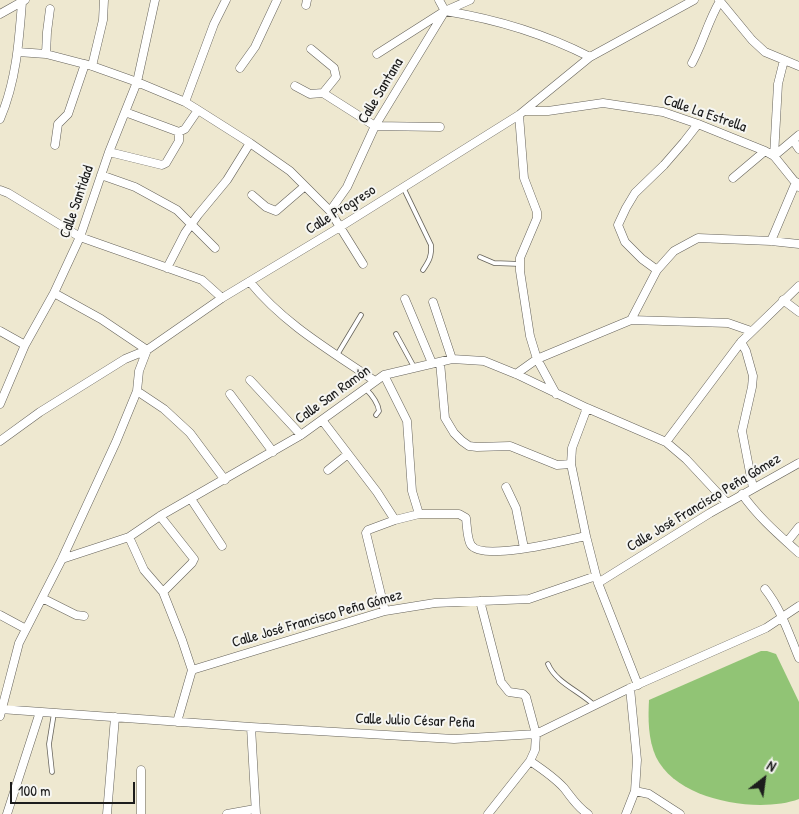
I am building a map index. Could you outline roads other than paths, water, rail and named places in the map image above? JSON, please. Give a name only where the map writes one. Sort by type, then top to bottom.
[{"type":"street","points":[[55,145],[58,124],[68,114],[88,65],[103,20],[104,0]]},
{"type":"street","name":"Calle Santidad","points":[[0,404],[26,345],[54,293],[80,237],[109,152],[137,82],[155,0]]},
{"type":"street","points":[[185,102],[214,24],[226,0]]},
{"type":"street","points":[[240,68],[255,47],[277,0]]},
{"type":"street","points":[[439,0],[445,12]]},
{"type":"street","points":[[377,54],[445,12],[470,0]]},
{"type":"street","name":"Calle Progreso","points":[[0,441],[40,412],[118,364],[147,350],[222,298],[340,227],[522,113],[590,57],[694,0]]},
{"type":"street","points":[[692,63],[719,0],[752,40],[765,52],[799,66]]},
{"type":"street","points":[[0,14],[24,1]]},
{"type":"street","points":[[0,119],[11,90],[24,1]]},
{"type":"street","points":[[46,54],[50,9]]},
{"type":"street","points":[[445,12],[473,16],[520,29],[566,44],[590,57]]},
{"type":"street","name":"Calle Santana","points":[[330,211],[347,188],[375,126],[445,12]]},
{"type":"street","points":[[311,49],[336,71],[336,77],[323,93]]},
{"type":"street","points":[[18,52],[46,54],[88,65],[137,82],[185,102],[250,143],[290,172],[330,211],[363,264]]},
{"type":"street","points":[[774,156],[778,84],[784,60]]},
{"type":"street","points":[[295,86],[310,94],[323,93],[375,126],[440,127]]},
{"type":"street","name":"Calle La Estrella","points":[[522,113],[603,103],[663,112],[765,151],[774,156],[797,184]]},
{"type":"street","points":[[125,112],[179,132],[185,129],[198,110]]},
{"type":"street","points":[[522,113],[524,178],[537,212],[537,218],[520,258],[520,264],[530,336],[537,359],[556,394]]},
{"type":"street","points":[[657,270],[624,242],[618,225],[636,193],[664,165],[698,124]]},
{"type":"street","points":[[109,152],[162,165],[166,163],[179,141],[179,132]]},
{"type":"street","points":[[774,156],[796,138],[799,149]]},
{"type":"street","points":[[167,268],[192,224],[227,180],[250,143]]},
{"type":"street","points":[[733,178],[765,151]]},
{"type":"street","points":[[101,174],[135,187],[177,210],[215,248]]},
{"type":"street","points":[[771,241],[797,184]]},
{"type":"street","points":[[252,195],[266,207],[276,211],[305,186]]},
{"type":"street","points":[[0,190],[80,237],[202,280],[222,298]]},
{"type":"street","points":[[631,320],[657,270],[674,251],[698,238],[799,244]]},
{"type":"street","points":[[250,282],[265,300],[301,330],[375,381]]},
{"type":"street","points":[[666,442],[741,342],[799,286]]},
{"type":"street","points":[[1,711],[19,643],[62,559],[116,442],[136,391],[147,350],[101,319],[54,293]]},
{"type":"street","points":[[405,299],[436,362],[445,418],[462,441],[469,446],[510,446],[557,465],[572,464]]},
{"type":"street","points":[[783,300],[799,312]]},
{"type":"street","points":[[433,302],[452,359]]},
{"type":"street","points":[[516,374],[537,359],[631,320],[728,323],[751,331]]},
{"type":"street","points":[[0,331],[26,345]]},
{"type":"street","points":[[741,342],[746,351],[753,376],[742,432],[753,488]]},
{"type":"street","name":"Calle San Ramón","points":[[62,559],[129,537],[160,516],[301,435],[384,375],[452,359],[484,361],[666,442],[686,459],[726,503]]},
{"type":"street","points":[[384,375],[407,421],[412,491],[419,514]]},
{"type":"street","points":[[250,380],[301,435]]},
{"type":"street","points":[[136,391],[164,409],[190,433],[225,480]]},
{"type":"street","points":[[230,394],[273,452]]},
{"type":"street","points":[[587,408],[572,448],[572,464],[597,580],[634,686],[638,760],[634,791],[626,814]]},
{"type":"street","points":[[322,420],[378,492],[395,520]]},
{"type":"street","points":[[328,470],[348,454]]},
{"type":"street","name":"Calle José Francisco Peña Gómez","points":[[192,670],[385,611],[435,603],[529,599],[597,580],[726,503],[799,463]]},
{"type":"street","points":[[506,487],[516,508],[524,548]]},
{"type":"street","points":[[742,494],[753,510],[799,553]]},
{"type":"street","points":[[191,499],[222,546]]},
{"type":"street","points":[[385,611],[366,534],[368,530],[419,514],[460,514],[466,518],[471,544],[475,548],[496,553],[586,536]]},
{"type":"street","points":[[160,516],[194,559],[163,592]]},
{"type":"street","points":[[786,542],[799,527]]},
{"type":"street","points":[[129,537],[144,570],[163,592],[192,670],[178,722]]},
{"type":"street","points":[[765,589],[772,597],[782,617],[799,658]]},
{"type":"street","points":[[42,598],[76,615],[84,616]]},
{"type":"street","points":[[480,601],[501,682],[504,689],[509,692],[523,694],[526,697],[536,734],[535,750],[530,761],[488,814]]},
{"type":"street","name":"Calle Julio César Peña","points":[[1,711],[454,739],[536,734],[634,686],[766,628],[799,606]]},
{"type":"street","points":[[0,615],[26,628]]},
{"type":"street","points":[[7,814],[40,712]]},
{"type":"street","points":[[107,814],[114,717]]},
{"type":"street","points":[[227,814],[256,811],[250,727]]},
{"type":"street","points":[[530,761],[552,776],[565,789],[575,804],[588,814]]},
{"type":"street","points":[[141,770],[141,814]]},
{"type":"street","points":[[634,791],[649,794],[680,814]]},
{"type":"lane","points":[[403,187],[431,245],[432,254],[423,270]]},
{"type":"lane","points":[[480,257],[494,262],[520,264]]},
{"type":"lane","points":[[337,355],[361,315]]},
{"type":"lane","points":[[396,334],[415,368]]},
{"type":"lane","points":[[365,388],[373,396],[379,408],[376,415]]},
{"type":"lane","points":[[548,664],[552,674],[595,706]]},
{"type":"lane","points":[[52,772],[49,744],[54,713]]}]
